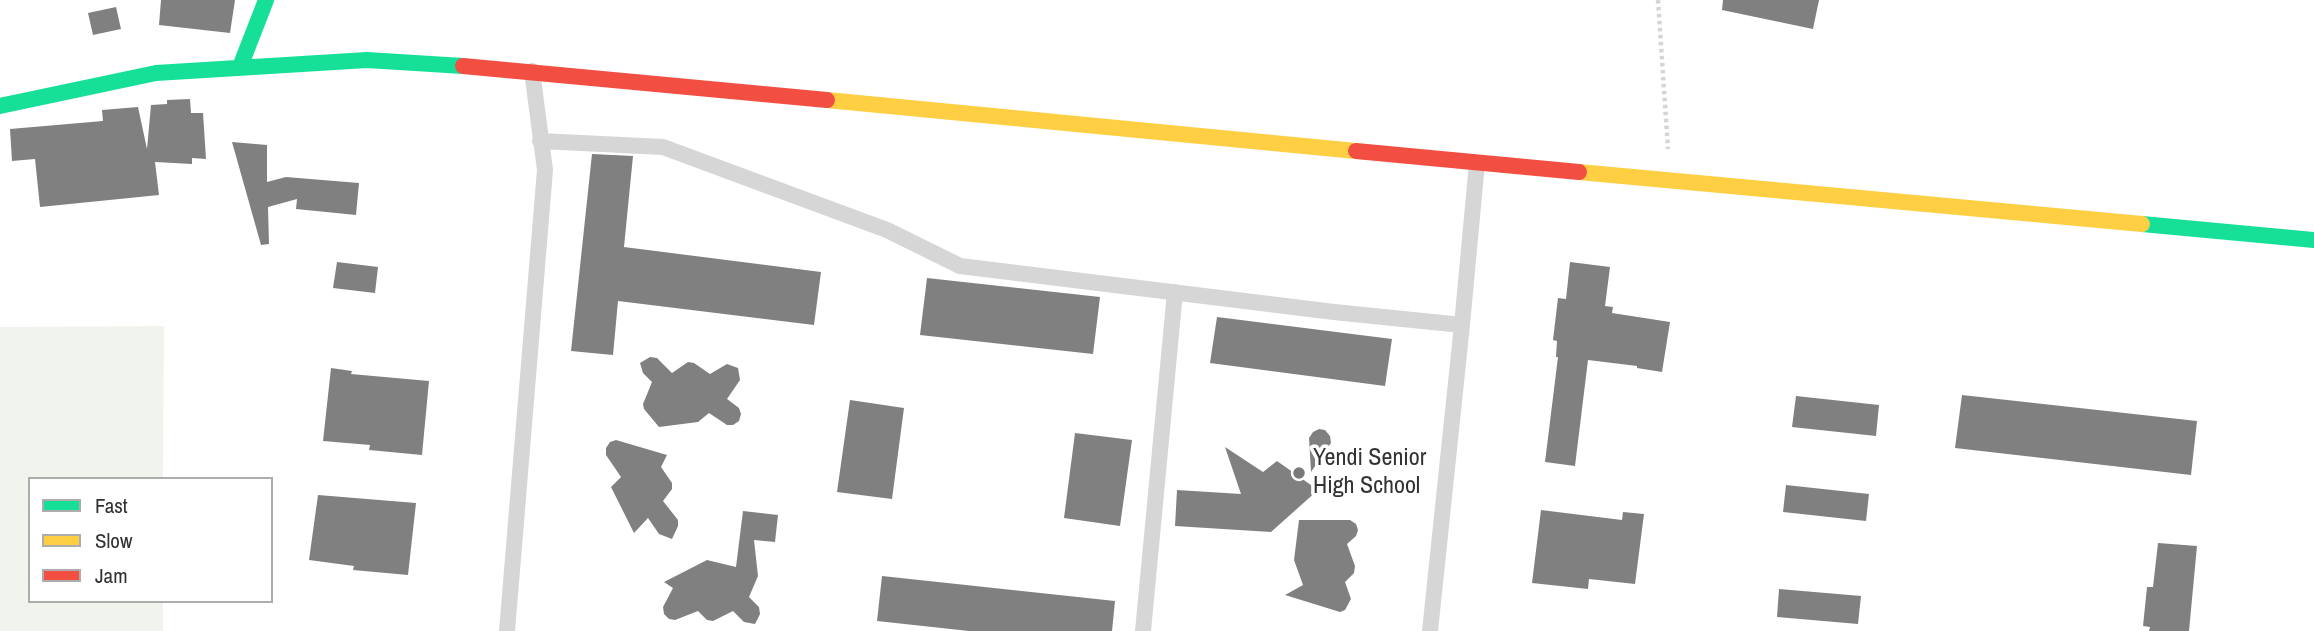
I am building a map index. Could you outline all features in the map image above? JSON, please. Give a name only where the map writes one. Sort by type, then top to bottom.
[{"type":"main road","points":[[240,67],[266,0]]},
{"type":"main road","points":[[0,106],[156,73],[368,60],[532,71],[1477,163],[2314,240]]},
{"type":"lane","points":[[507,631],[545,170],[532,71]]},
{"type":"lane","points":[[540,141],[663,147],[887,230],[960,266],[1462,325]]},
{"type":"lane","points":[[1430,631],[1477,163]]},
{"type":"lane","points":[[1143,631],[1175,292]]},
{"type":"path","points":[[1658,0],[1670,181]]},
{"type":"shaded area","points":[[164,326],[163,477],[28,477],[28,603],[163,603],[163,631],[0,631],[0,327]]},
{"type":"building","points":[[161,0],[235,0],[230,33],[159,25]]},
{"type":"building","points":[[1723,0],[1819,0],[1813,29],[1722,10]]},
{"type":"building","points":[[116,7],[121,29],[93,35],[88,13]]},
{"type":"building","points":[[190,99],[191,113],[203,113],[206,159],[192,158],[192,164],[155,162],[159,195],[40,207],[35,159],[12,161],[10,129],[103,121],[102,110],[138,107],[147,149],[151,105],[167,104],[167,100]]},
{"type":"building","points":[[232,142],[267,145],[267,182],[286,177],[359,183],[356,215],[296,209],[297,199],[268,207],[269,244],[261,245]]},
{"type":"building","points":[[592,154],[633,156],[624,247],[821,272],[814,325],[618,301],[613,355],[571,351]]},
{"type":"building","points":[[337,262],[378,267],[375,293],[333,288]]},
{"type":"building","points":[[1570,262],[1610,267],[1605,306],[1613,307],[1612,313],[1670,322],[1662,372],[1588,360],[1575,466],[1545,462],[1558,357],[1557,341],[1553,340],[1558,298],[1566,299]]},
{"type":"building","points":[[927,278],[1100,297],[1093,354],[920,335]]},
{"type":"building","points":[[1217,317],[1392,339],[1385,386],[1210,363]]},
{"type":"building","points":[[650,357],[657,358],[672,373],[688,362],[710,374],[727,364],[738,368],[740,380],[727,399],[739,408],[739,421],[727,425],[709,413],[698,422],[659,427],[643,404],[652,382],[643,373],[640,363]]},
{"type":"building","points":[[331,368],[352,371],[351,374],[429,381],[422,455],[369,450],[370,445],[323,441]]},
{"type":"building","points":[[1962,395],[2197,421],[2191,475],[1955,448]]},
{"type":"building","points":[[1796,396],[1879,405],[1876,436],[1792,427]]},
{"type":"building","points":[[850,400],[904,408],[892,499],[837,492]]},
{"type":"building","points":[[1319,429],[1325,430],[1331,443],[1311,472],[1309,438]]},
{"type":"building","points":[[1075,433],[1132,440],[1120,526],[1064,518]]},
{"type":"building","points":[[616,440],[667,455],[661,467],[672,483],[672,489],[663,501],[678,520],[672,539],[659,534],[648,518],[634,533],[611,487],[621,477],[606,455],[606,448],[610,442]]},
{"type":"building","points":[[1225,447],[1263,472],[1277,461],[1318,490],[1271,532],[1175,526],[1177,490],[1241,494]]},
{"type":"building","points":[[1786,485],[1869,494],[1866,521],[1783,512]]},
{"type":"building","points":[[318,495],[416,503],[408,575],[353,570],[354,566],[309,560]]},
{"type":"building","points":[[1541,510],[1622,520],[1623,512],[1644,514],[1635,584],[1589,579],[1588,589],[1532,583]]},
{"type":"building","points":[[743,511],[778,515],[775,542],[754,540],[758,576],[749,597],[759,607],[760,614],[755,624],[744,622],[733,611],[713,621],[707,620],[698,611],[675,620],[669,619],[664,614],[663,607],[673,588],[664,582],[707,560],[736,567]]},
{"type":"building","points":[[1299,520],[1350,520],[1356,524],[1356,536],[1347,544],[1355,566],[1354,573],[1345,582],[1351,599],[1345,610],[1340,612],[1285,595],[1303,585],[1294,560]]},
{"type":"building","points":[[2158,543],[2197,546],[2189,631],[2149,631],[2150,627],[2143,626],[2147,587],[2153,587]]},
{"type":"building","points":[[882,576],[1115,601],[1112,631],[969,631],[877,621]]},
{"type":"building","points":[[1779,589],[1861,596],[1858,624],[1777,617]]},
{"type":"traffic: fast","points":[[240,67],[266,0]]},
{"type":"traffic: fast","points":[[0,106],[156,73],[367,60],[463,66]]},
{"type":"traffic: fast","points":[[2142,224],[2314,240]]},
{"type":"traffic: slow","points":[[827,100],[1356,151]]},
{"type":"traffic: slow","points":[[1579,172],[2142,224]]},
{"type":"traffic: jam","points":[[463,66],[827,100]]},
{"type":"traffic: jam","points":[[1356,151],[1579,172]]},
{"type":"place","name":"Yendi Senior High School","points":[[1299,473]]}]
